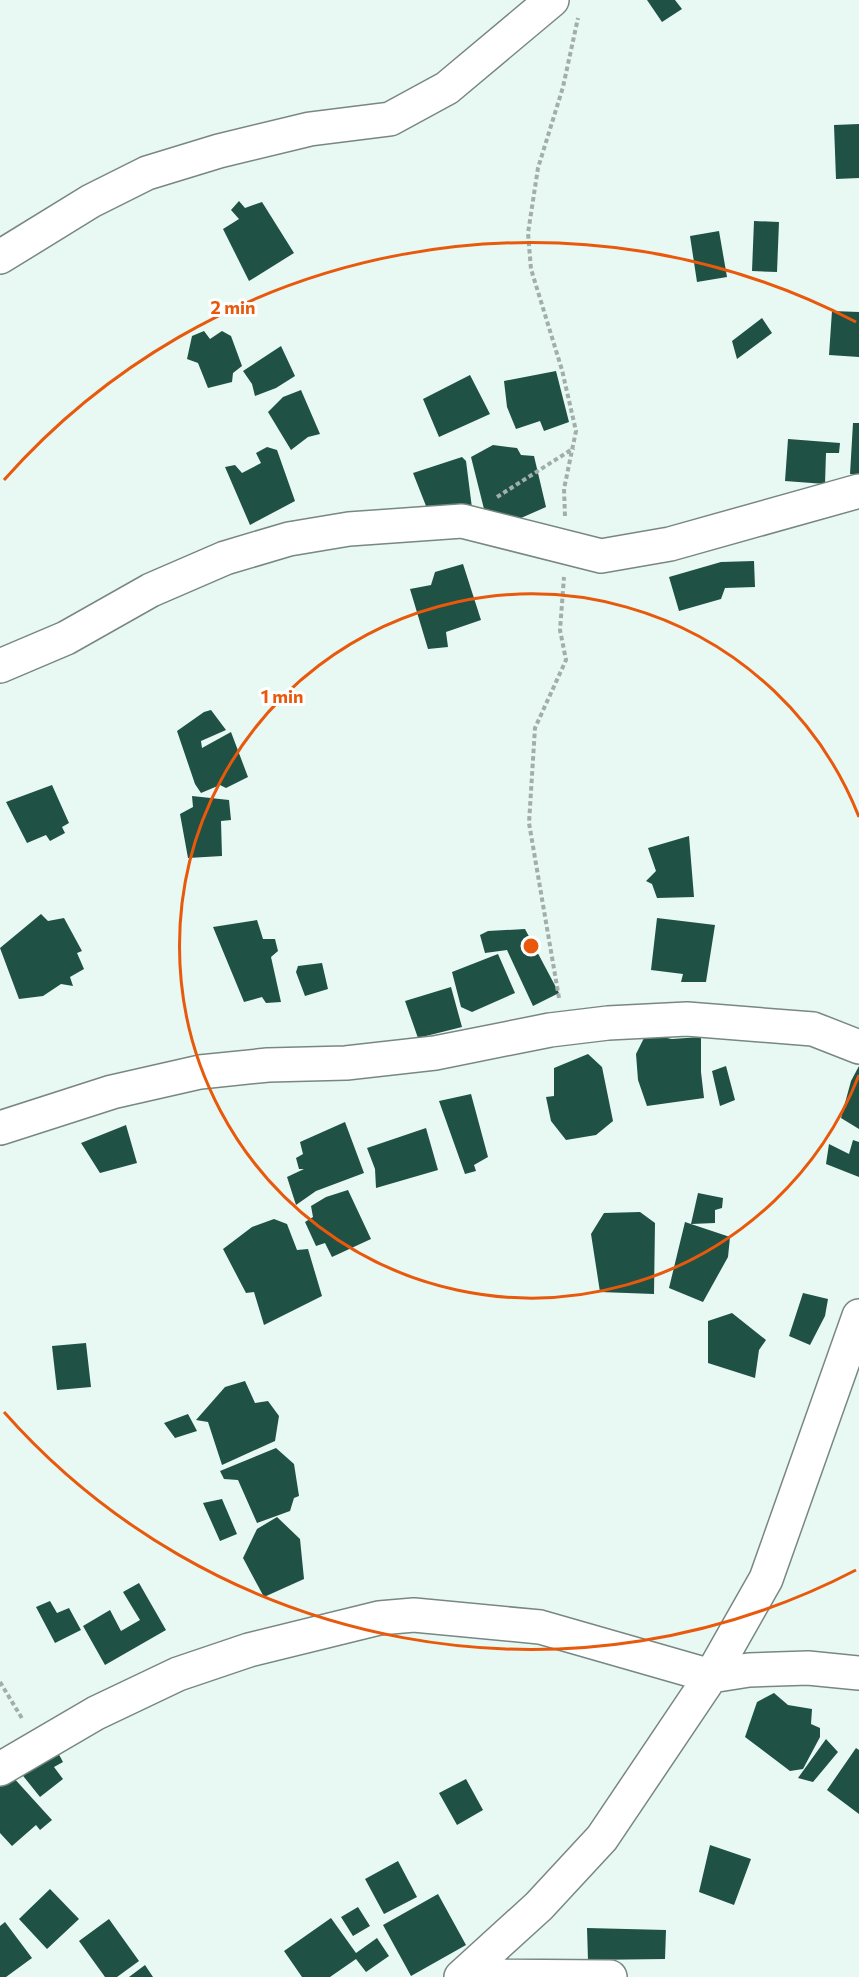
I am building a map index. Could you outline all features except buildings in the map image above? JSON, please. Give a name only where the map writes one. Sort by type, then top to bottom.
[{"type":"street","points":[[0,257],[91,201],[147,173],[219,151],[310,129],[390,119],[416,107],[447,88],[552,0]]},
{"type":"street","points":[[0,666],[66,638],[151,590],[225,558],[289,538],[462,521],[601,556],[670,544],[859,491]]},
{"type":"street","points":[[0,1128],[112,1092],[200,1072],[268,1065],[346,1064],[424,1055],[550,1030],[608,1023],[687,1019],[813,1029],[859,1047]]},
{"type":"street","points":[[462,1976],[539,1906],[602,1838],[711,1676],[766,1579],[859,1316]]},
{"type":"street","points":[[0,1768],[96,1713],[178,1674],[249,1650],[379,1618],[414,1615],[540,1627],[711,1676],[748,1670],[808,1668],[859,1672]]},
{"type":"street","points":[[462,1976],[610,1977]]},
{"type":"path","points":[[462,521],[574,448]]},
{"type":"path","points":[[0,1682],[39,1746]]}]
